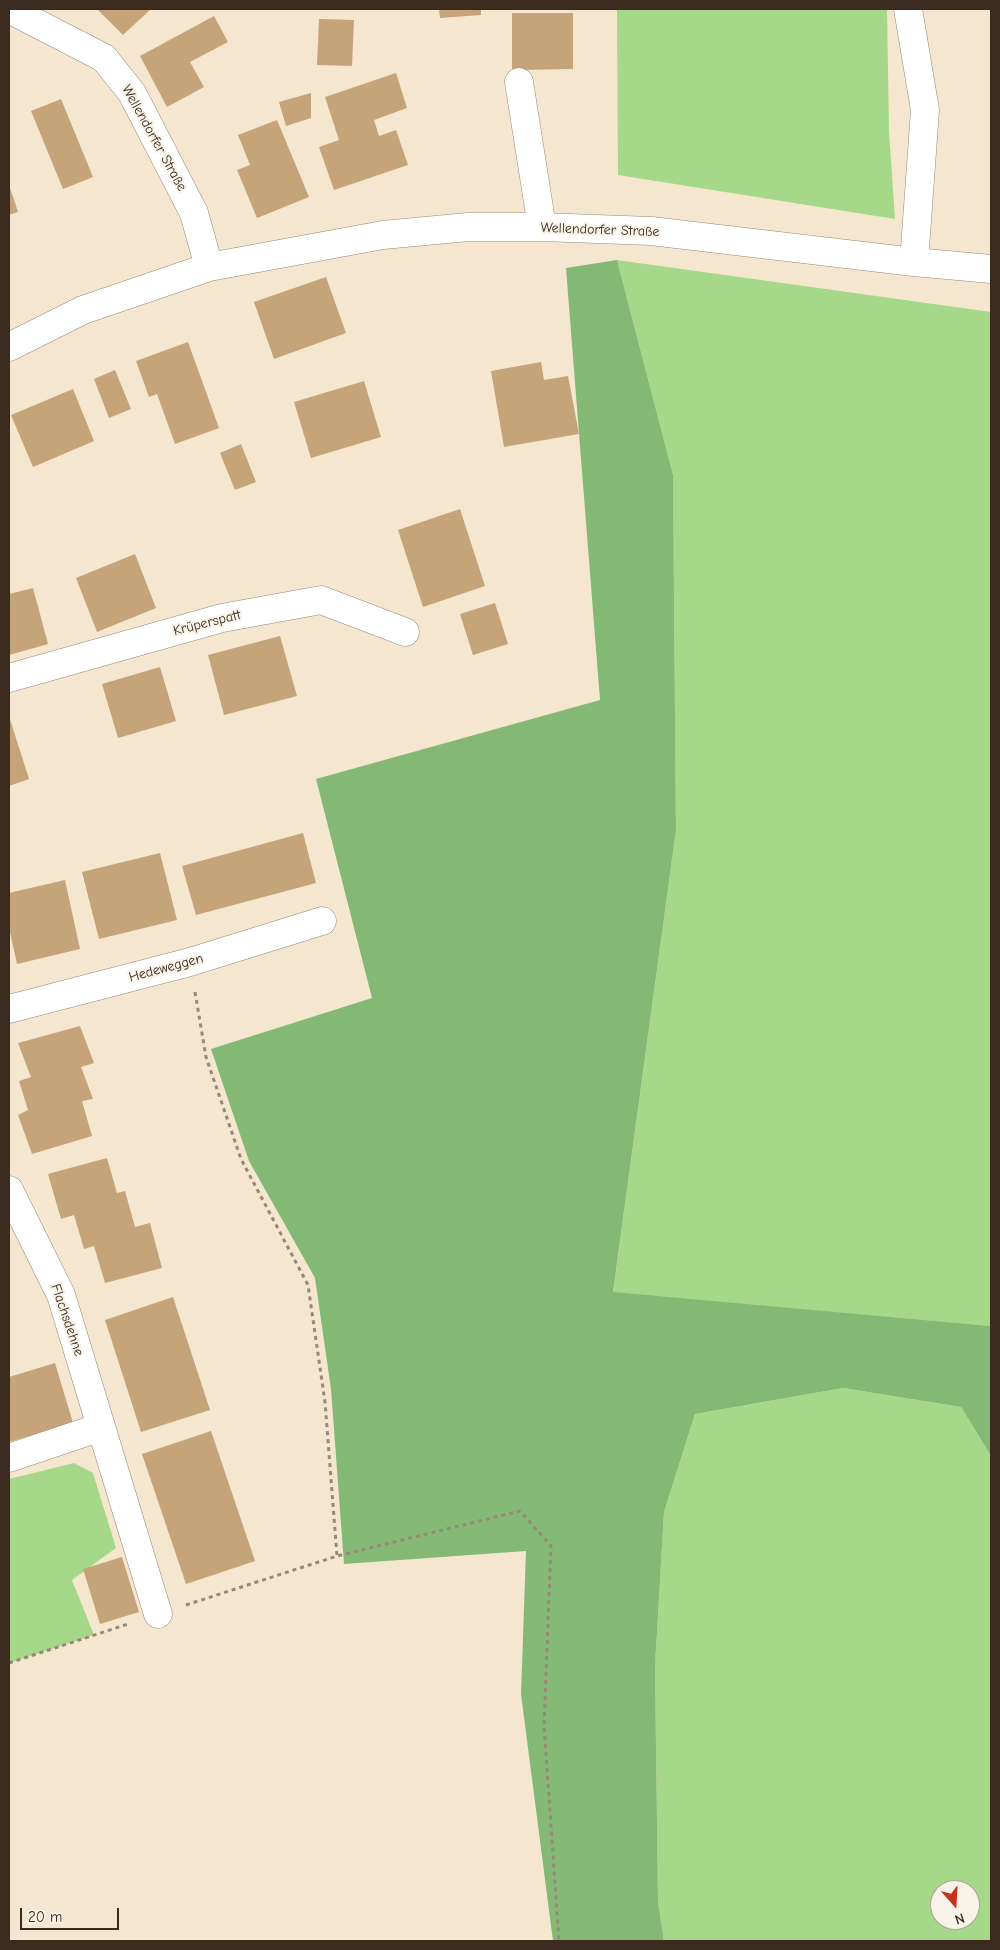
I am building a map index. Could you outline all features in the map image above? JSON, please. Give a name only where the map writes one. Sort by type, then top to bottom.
[{"type":"street","name":"Wellendorfer Straße","points":[[9,9],[104,58],[132,93],[194,213],[209,267]]},
{"type":"street","points":[[908,9],[925,110],[914,262]]},
{"type":"street","points":[[519,82],[542,227]]},
{"type":"street","name":"Wellendorfer Straße","points":[[9,347],[83,310],[209,267],[383,235],[468,227],[542,227],[651,231],[914,262],[991,269]]},
{"type":"street","name":"Krüperspatt","points":[[9,678],[222,618],[321,600],[405,632]]},
{"type":"street","name":"Hedeweggen","points":[[9,1009],[190,962],[322,921]]},
{"type":"street","name":"Flachsdehne","points":[[9,1190],[61,1295],[158,1614]]},
{"type":"street","points":[[9,1458],[101,1427]]},
{"type":"path","points":[[190,962],[206,1057],[241,1159],[308,1286],[325,1402],[337,1556]]},
{"type":"path","points":[[9,1663],[337,1556],[520,1511],[551,1546],[544,1725],[559,1941]]},
{"type":"green space","points":[[617,9],[887,9],[889,131],[895,219],[618,175]]},
{"type":"green space","points":[[617,260],[991,312],[991,1326],[613,1293],[676,830],[673,475]]},
{"type":"green space","points":[[617,260],[673,475],[676,830],[613,1292],[991,1326],[991,1456],[961,1407],[843,1388],[695,1414],[664,1512],[655,1666],[658,1902],[664,1941],[553,1941],[521,1694],[526,1551],[344,1564],[331,1389],[315,1278],[249,1161],[211,1049],[372,998],[316,779],[600,700],[566,268]]},
{"type":"green space","points":[[843,1388],[961,1407],[991,1456],[991,1941],[664,1941],[658,1902],[655,1665],[664,1512],[695,1414]]},
{"type":"green space","points":[[74,1463],[93,1473],[116,1548],[72,1580],[94,1635],[9,1663],[9,1479]]},
{"type":"building","points":[[97,9],[151,9],[123,35]]},
{"type":"building","points":[[439,9],[481,9],[481,15],[440,18]]},
{"type":"building","points":[[512,13],[573,13],[573,69],[512,70]]},
{"type":"building","points":[[214,16],[228,42],[190,62],[204,87],[167,107],[140,56]]},
{"type":"building","points":[[319,19],[354,20],[352,66],[317,65]]},
{"type":"building","points":[[396,73],[407,108],[374,120],[379,136],[396,130],[408,165],[334,190],[319,147],[339,140],[325,97]]},
{"type":"building","points":[[311,93],[311,118],[286,126],[279,102]]},
{"type":"building","points":[[61,99],[93,177],[63,189],[31,111]]},
{"type":"building","points":[[277,120],[309,197],[257,218],[237,170],[250,165],[238,135]]},
{"type":"building","points":[[9,185],[18,212],[9,215]]},
{"type":"building","points":[[326,277],[346,333],[274,359],[254,302]]},
{"type":"building","points":[[188,342],[219,428],[175,444],[157,394],[149,397],[136,361]]},
{"type":"building","points":[[541,362],[544,380],[568,376],[579,434],[504,447],[491,371]]},
{"type":"building","points":[[115,370],[131,409],[109,418],[94,379]]},
{"type":"building","points":[[364,381],[381,437],[311,458],[294,402]]},
{"type":"building","points":[[73,389],[94,441],[33,467],[11,415]]},
{"type":"building","points":[[241,444],[256,482],[235,490],[220,453]]},
{"type":"building","points":[[460,509],[485,586],[423,607],[398,530]]},
{"type":"building","points":[[135,554],[156,608],[97,632],[76,578]]},
{"type":"building","points":[[33,588],[48,644],[9,655],[9,594]]},
{"type":"building","points":[[495,603],[508,644],[473,655],[460,614]]},
{"type":"building","points":[[280,636],[297,696],[224,715],[208,655]]},
{"type":"building","points":[[160,667],[176,721],[118,738],[102,684]]},
{"type":"building","points":[[9,716],[29,779],[9,786]]},
{"type":"building","points":[[303,833],[316,883],[196,915],[182,866]]},
{"type":"building","points":[[160,853],[177,920],[99,939],[82,872]]},
{"type":"building","points":[[65,880],[80,949],[17,964],[9,928],[9,893]]},
{"type":"building","points":[[80,1026],[94,1063],[81,1067],[93,1099],[82,1101],[92,1136],[32,1154],[18,1115],[28,1110],[19,1081],[31,1077],[18,1043]]},
{"type":"building","points":[[107,1158],[117,1193],[125,1191],[135,1227],[150,1223],[162,1268],[105,1283],[94,1246],[84,1249],[74,1215],[61,1219],[48,1174]]},
{"type":"building","points":[[173,1297],[210,1410],[141,1432],[105,1320]]},
{"type":"building","points":[[55,1363],[73,1423],[9,1442],[9,1377]]},
{"type":"building","points":[[211,1431],[255,1561],[186,1584],[142,1454]]},
{"type":"building","points":[[122,1557],[139,1612],[100,1624],[83,1569]]}]
